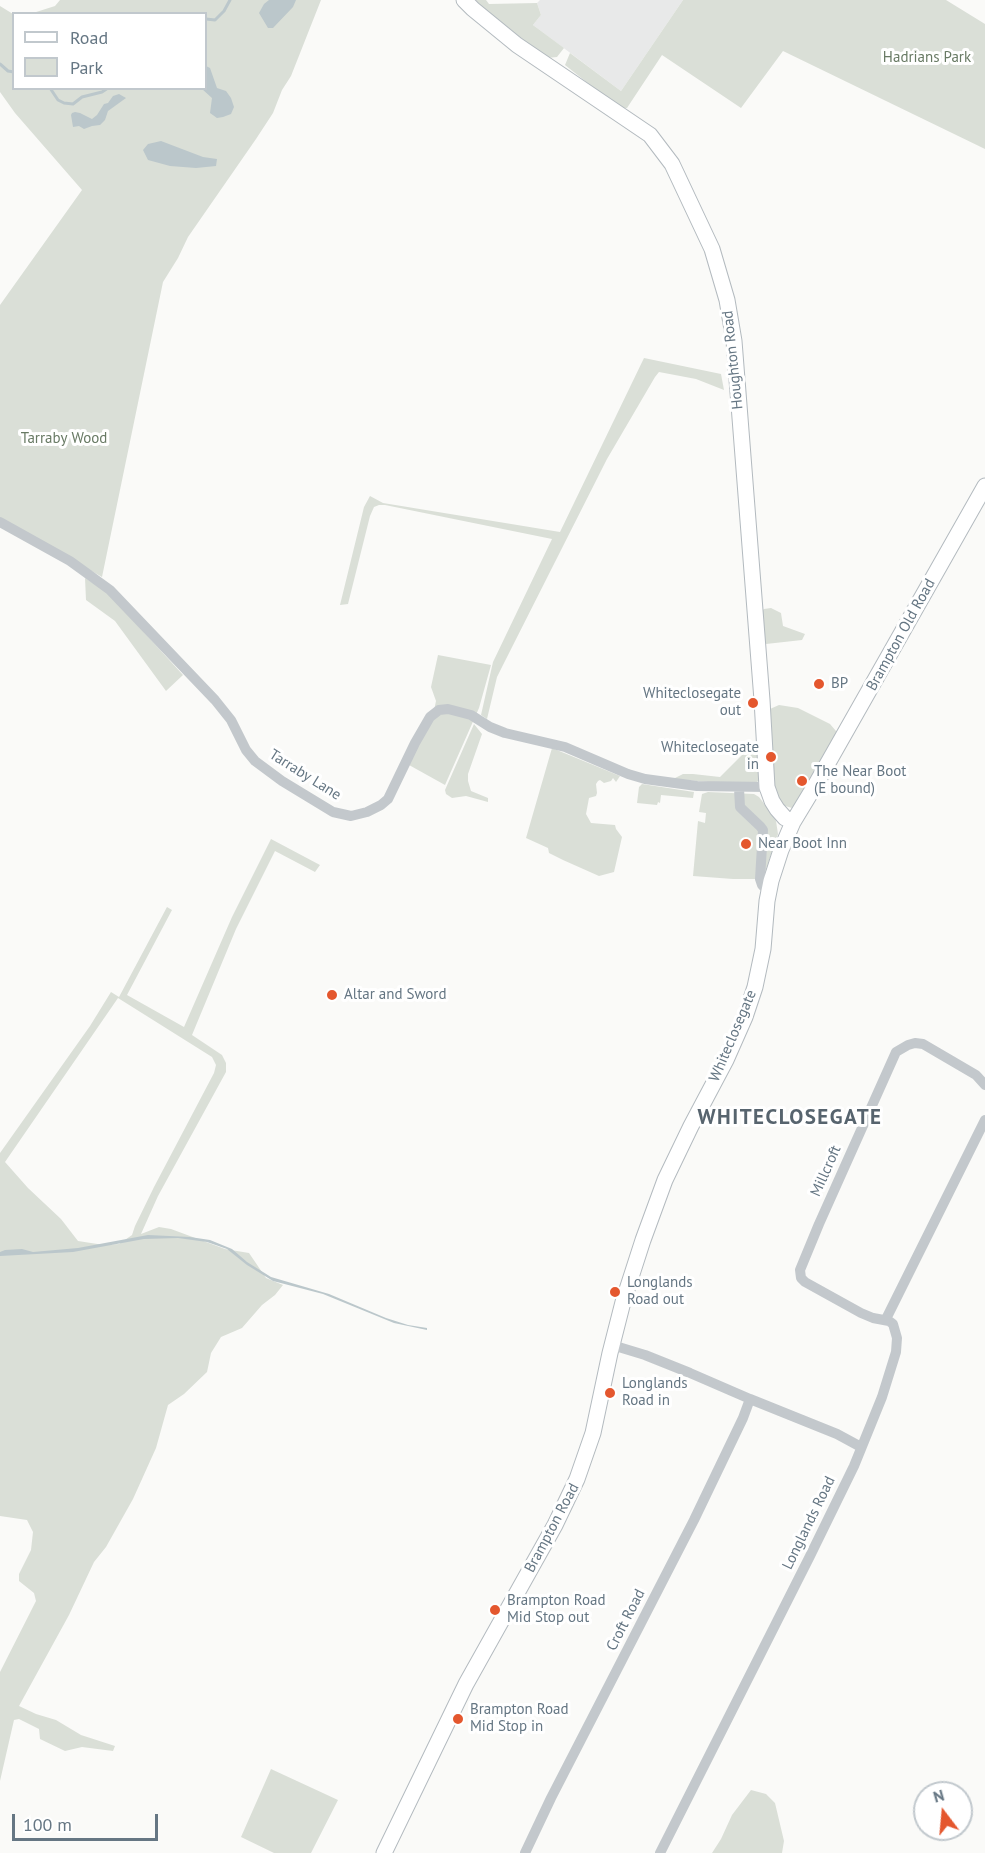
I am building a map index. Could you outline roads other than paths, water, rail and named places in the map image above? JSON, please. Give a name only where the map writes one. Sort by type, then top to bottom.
[{"type":"main road","name":"Houghton Road","points":[[464,0],[517,45],[650,135],[672,164],[712,249],[727,300],[734,341],[761,680],[767,787],[777,809],[785,818],[793,822]]},
{"type":"main road","name":"Brampton Old Road","points":[[816,784],[985,486]]},
{"type":"main road","name":"Whiteclosegate","points":[[629,1283],[666,1180],[745,1017],[755,987],[763,949],[771,881],[793,822],[816,784]]},
{"type":"main road","name":"Brampton Road","points":[[384,1853],[466,1684],[555,1525],[577,1479],[593,1433],[612,1345],[629,1283]]},
{"type":"street","name":"Tarraby Lane","points":[[0,522],[70,561],[110,590],[215,700],[231,720],[246,750],[255,761],[282,782],[333,812],[351,816],[381,806],[388,799],[430,717],[439,710],[448,709],[471,715],[480,722],[505,733],[565,747],[645,779],[697,786],[767,787]]},
{"type":"street","points":[[739,788],[740,807],[762,830],[760,879],[769,892]]},
{"type":"street","name":"Millcroft","points":[[886,1319],[873,1318],[801,1278],[800,1270],[819,1224],[896,1052],[908,1045],[923,1044],[976,1075],[985,1085]]},
{"type":"street","points":[[612,1345],[645,1355],[837,1434],[861,1447],[882,1397],[896,1352],[896,1330],[893,1324],[886,1319],[985,1120]]},
{"type":"street","name":"Croft Road","points":[[525,1853],[694,1520],[750,1399]]},
{"type":"street","name":"Longlands Road","points":[[660,1853],[810,1556],[861,1447]]},
{"type":"waterway","points":[[207,19],[215,20],[230,0]]},
{"type":"waterway","points":[[0,64],[12,72]]},
{"type":"waterway","points":[[51,90],[58,100],[73,104],[82,97],[105,90]]},
{"type":"place","name":"BP","points":[[819,684]]},
{"type":"place","name":"Whiteclosegate out","points":[[753,703]]},
{"type":"place","name":"Whiteclosegate in","points":[[771,757]]},
{"type":"place","name":"The Near Boot (E bound)","points":[[802,781]]},
{"type":"place","name":"Near Boot Inn","points":[[746,844]]},
{"type":"place","name":"Altar and Sword","points":[[332,995]]},
{"type":"place","name":"Longlands Road out","points":[[615,1292]]},
{"type":"place","name":"Longlands Road in","points":[[610,1393]]},
{"type":"place","name":"Brampton Road Mid Stop out","points":[[495,1610]]},
{"type":"place","name":"Brampton Road Mid Stop in","points":[[458,1719]]},
{"type":"district","name":"WHITECLOSEGATE","points":[[790,1118]]},
{"type":"park label","name":"Hadrians Park","points":[[927,58]]},
{"type":"park label","name":"Tarraby Wood","points":[[64,439]]}]
